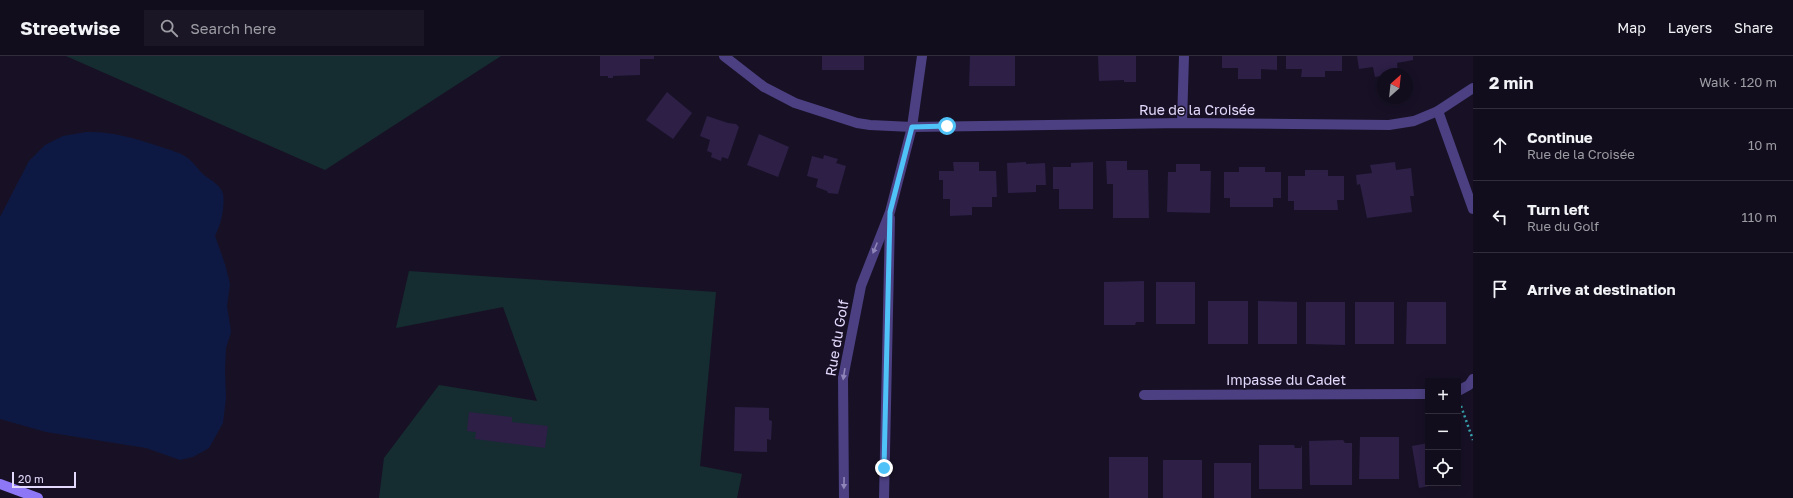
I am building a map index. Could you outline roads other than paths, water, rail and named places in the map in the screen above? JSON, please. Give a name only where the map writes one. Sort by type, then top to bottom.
[{"type":"main road","points":[[0,484],[38,498]]},
{"type":"street","name":"Rue de la Croisée","points":[[724,56],[764,87],[795,103],[857,123],[912,127],[1182,123],[1390,125],[1414,122],[1438,112],[1473,88]]},
{"type":"street","name":"Rue du Golf","points":[[844,498],[843,378],[861,286],[890,212],[912,127],[922,56]]},
{"type":"street","points":[[1182,123],[1184,56]]},
{"type":"street","points":[[1438,112],[1473,209]]},
{"type":"street","name":"Rue du Golf","points":[[884,498],[890,212]]},
{"type":"street","points":[[1461,389],[1469,385],[1473,380]]},
{"type":"street","name":"Impasse du Cadet","points":[[1144,394],[1425,394]]},
{"type":"water","points":[[86,132],[124,136],[179,153],[189,159],[202,173],[215,183],[223,194],[222,216],[215,236],[230,284],[227,306],[231,332],[226,348],[226,398],[223,423],[209,448],[193,457],[180,460],[146,448],[46,432],[0,419],[0,217],[29,161],[45,145],[63,136]]}]
